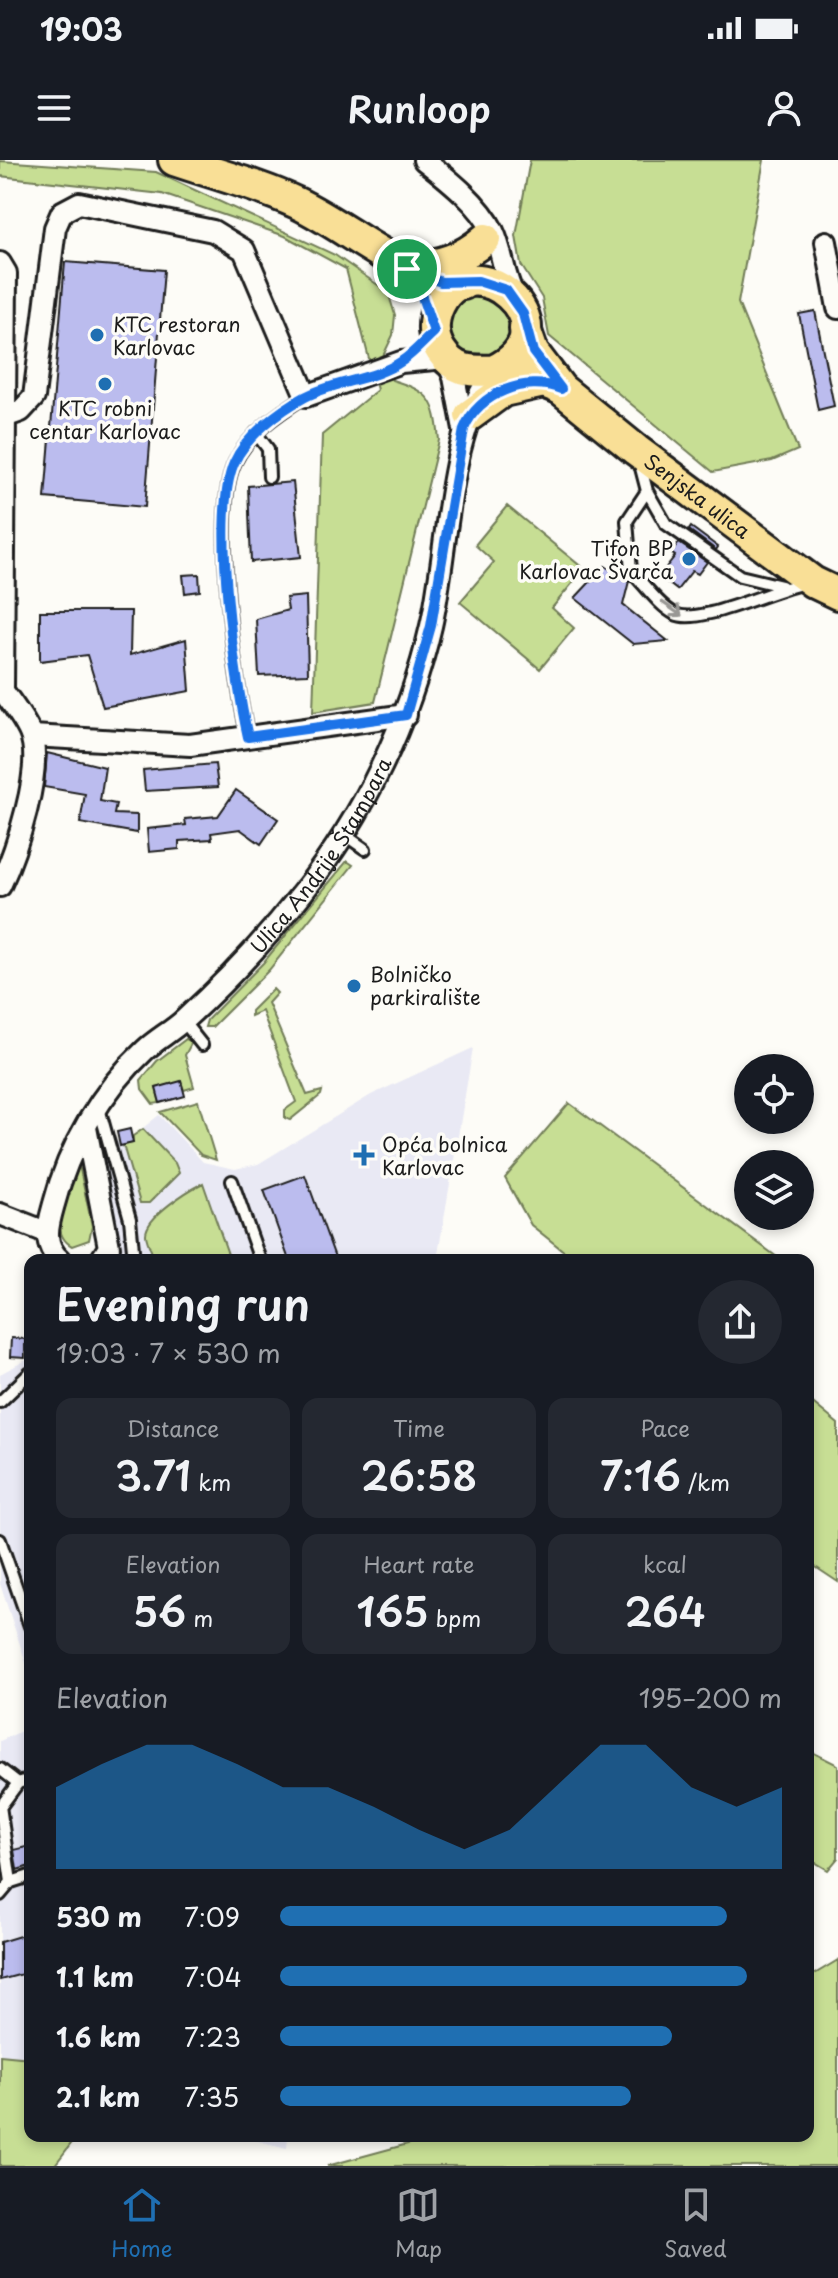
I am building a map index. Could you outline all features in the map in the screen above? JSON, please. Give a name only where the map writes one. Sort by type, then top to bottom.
[{"type":"main road","points":[[174,160],[295,202],[349,230],[403,267],[441,282],[493,283],[521,315],[515,357],[495,370],[470,372],[440,345],[421,294],[403,267]]},
{"type":"main road","points":[[403,267],[448,263],[468,253],[484,229]]},
{"type":"main road","points":[[440,345],[440,304],[463,284]]},
{"type":"main road","name":"Senjska ulica","points":[[521,315],[533,352],[552,386]]},
{"type":"main road","name":"Senjska ulica","points":[[495,370],[552,386],[812,588]]},
{"type":"main road","points":[[467,422],[503,391],[552,386]]},
{"type":"street","points":[[424,160],[484,229],[493,232],[505,278],[521,315]]},
{"type":"street","points":[[7,416],[21,411],[34,397],[55,228],[62,212],[79,203],[213,231],[244,250],[306,396],[440,345]]},
{"type":"street","points":[[463,284],[477,270],[484,229]]},
{"type":"street","points":[[826,242],[838,308]]},
{"type":"street","points":[[0,263],[6,273],[3,691],[32,736],[29,797],[18,847],[0,886]]},
{"type":"street","name":"Ulica Andrije Štampara","points":[[440,345],[454,377],[467,422]]},
{"type":"street","name":"Ulica Andrije Štampara","points":[[46,1232],[63,1169],[99,1106],[145,1050],[183,1021],[262,943],[345,835],[406,715],[431,626],[467,422],[481,388],[495,370]]},
{"type":"street","points":[[32,736],[190,745],[406,715]]},
{"type":"street","points":[[86,1128],[109,1247],[105,1254]]},
{"type":"street","points":[[0,1214],[46,1232],[53,1254]]},
{"type":"lane","points":[[248,737],[237,687],[224,519],[234,464],[256,433],[306,396]]},
{"type":"lane","points":[[256,433],[268,449],[269,477]]},
{"type":"lane","points":[[636,450],[647,491],[666,524],[740,576],[812,588]]},
{"type":"lane","points":[[647,491],[627,521],[631,571],[672,613],[690,619],[812,588]]},
{"type":"lane","points":[[345,835],[365,849]]},
{"type":"lane","points":[[183,1021],[202,1045]]},
{"type":"lane","points":[[99,1106],[130,1219],[133,1254]]},
{"type":"lane","points":[[232,1181],[258,1254]]},
{"type":"lane","points":[[0,1402],[24,1379]]},
{"type":"lane","points":[[0,1540],[24,1609]]},
{"type":"lane","points":[[0,1769],[18,1783]]},
{"type":"lane","points":[[11,1882],[0,1806],[18,1783],[24,1781]]},
{"type":"lane","points":[[0,1895],[11,1882],[24,1878]]},
{"type":"shaded area","name":"Opća bolnica Karlovac","points":[[473,1048],[438,1254],[110,1254],[94,1149],[133,1136],[159,1115],[203,1162],[235,1169],[258,1164],[371,1095]]},
{"type":"shaded area","points":[[24,1361],[24,1657],[0,1584],[0,1374]]},
{"type":"shaded area","points":[[24,1730],[24,2057],[0,2055],[0,1741]]},
{"type":"shaded area","points":[[262,2142],[288,2142],[287,2148]]},
{"type":"green space","points":[[530,160],[764,160],[738,303],[798,450],[772,461],[713,472],[549,336],[542,298],[521,265],[516,236]]},
{"type":"green space","points":[[0,161],[156,172],[335,255],[388,292],[395,315],[393,335],[382,358],[392,380],[415,389],[429,400],[439,440],[375,702],[313,712],[322,435],[377,390],[346,269],[285,236],[162,194],[0,176]]},
{"type":"green space","points":[[473,292],[496,296],[514,325],[508,347],[479,363],[450,348],[448,327],[451,309]]},
{"type":"green space","points":[[507,506],[584,569],[552,608],[574,628],[540,669],[460,602],[494,562],[475,545]]},
{"type":"green space","points":[[347,861],[353,865],[269,970],[212,1027],[205,1027],[207,1020],[263,963]]},
{"type":"green space","points":[[273,989],[277,993],[268,1003],[307,1095],[322,1091],[290,1120],[285,1118],[285,1110],[296,1102],[262,1011],[251,1016],[251,1011]]},
{"type":"green space","points":[[186,1039],[192,1042],[185,1055],[194,1087],[184,1090],[181,1082],[156,1088],[160,1103],[153,1104],[142,1089],[141,1080],[157,1061]]},
{"type":"green space","points":[[198,1101],[216,1160],[201,1155],[160,1112]]},
{"type":"green space","points":[[569,1103],[734,1225],[734,1230],[740,1230],[773,1254],[567,1254],[531,1225],[505,1178]]},
{"type":"green space","points":[[143,1129],[175,1163],[179,1173],[149,1203],[140,1203],[123,1145],[133,1143],[133,1136]]},
{"type":"green space","points":[[78,1160],[92,1226],[89,1240],[72,1246],[64,1239],[59,1218]]},
{"type":"green space","points":[[203,1183],[228,1254],[153,1254],[146,1235],[148,1228],[160,1212]]},
{"type":"green space","points":[[814,1404],[838,1424],[838,1582],[814,1566]]},
{"type":"green space","points":[[814,1753],[838,1765],[838,1858],[828,1870],[814,1862]]},
{"type":"green space","points":[[838,1960],[838,2166],[327,2166],[415,2142],[814,2142],[814,1974]]},
{"type":"green space","points":[[0,2055],[24,2057],[24,2142],[72,2142],[54,2166],[0,2166]]},
{"type":"building","name":"KTC robni centar Karlovac","points":[[65,262],[164,270],[145,507],[45,498]]},
{"type":"building","points":[[815,311],[834,406],[818,410],[799,314]]},
{"type":"building","points":[[293,482],[301,557],[251,562],[248,486]]},
{"type":"building","points":[[691,527],[718,547],[716,550],[689,530]]},
{"type":"building","points":[[679,543],[707,562],[698,574],[692,571],[677,590],[659,576],[675,556],[671,553]]},
{"type":"building","points":[[605,566],[629,581],[623,605],[668,641],[633,644],[575,598]]},
{"type":"building","points":[[199,574],[200,591],[185,593],[183,575]]},
{"type":"building","points":[[306,596],[308,674],[259,676],[256,619],[288,610],[286,598]]},
{"type":"building","points":[[40,611],[131,611],[130,655],[186,639],[190,691],[103,707],[87,655],[40,661]]},
{"type":"building","points":[[47,753],[105,767],[100,801],[116,804],[114,814],[137,815],[137,833],[80,823],[85,794],[44,787]]},
{"type":"building","points":[[215,764],[218,787],[145,791],[143,770]]},
{"type":"building","points":[[236,790],[278,819],[261,844],[240,829],[211,833],[212,839],[179,841],[179,849],[149,852],[147,829],[186,825],[185,819],[218,816]]},
{"type":"building","points":[[181,1081],[185,1096],[160,1103],[156,1088]]},
{"type":"building","points":[[130,1129],[133,1143],[120,1146],[117,1132]]},
{"type":"building","points":[[305,1175],[334,1254],[287,1254],[264,1190]]},
{"type":"building","points":[[11,1338],[24,1339],[24,1358],[10,1357]]},
{"type":"building","points":[[24,1848],[24,1868],[17,1870],[14,1850]]},
{"type":"building","points":[[23,1935],[24,1974],[0,1980],[0,1942]]},
{"type":"place","name":"KTC restoran Karlovac","points":[[97,335]]},
{"type":"place","name":"KTC robni centar Karlovac","points":[[105,384]]},
{"type":"place","name":"Tifon BP Karlovac Švarča","points":[[689,559]]},
{"type":"place","name":"Bolničko parkiralište","points":[[354,986]]},
{"type":"place","name":"Opća bolnica Karlovac","points":[[364,1155]]},
{"type":"route","points":[[399,265],[407,269],[441,282],[463,284],[478,281],[493,283],[506,290],[517,300],[533,352],[561,389],[543,382],[503,391],[470,415],[464,429],[431,626],[406,715],[248,737],[237,687],[224,519],[234,464],[256,433],[288,407],[306,396],[401,362],[434,332],[421,294],[399,265]]}]
